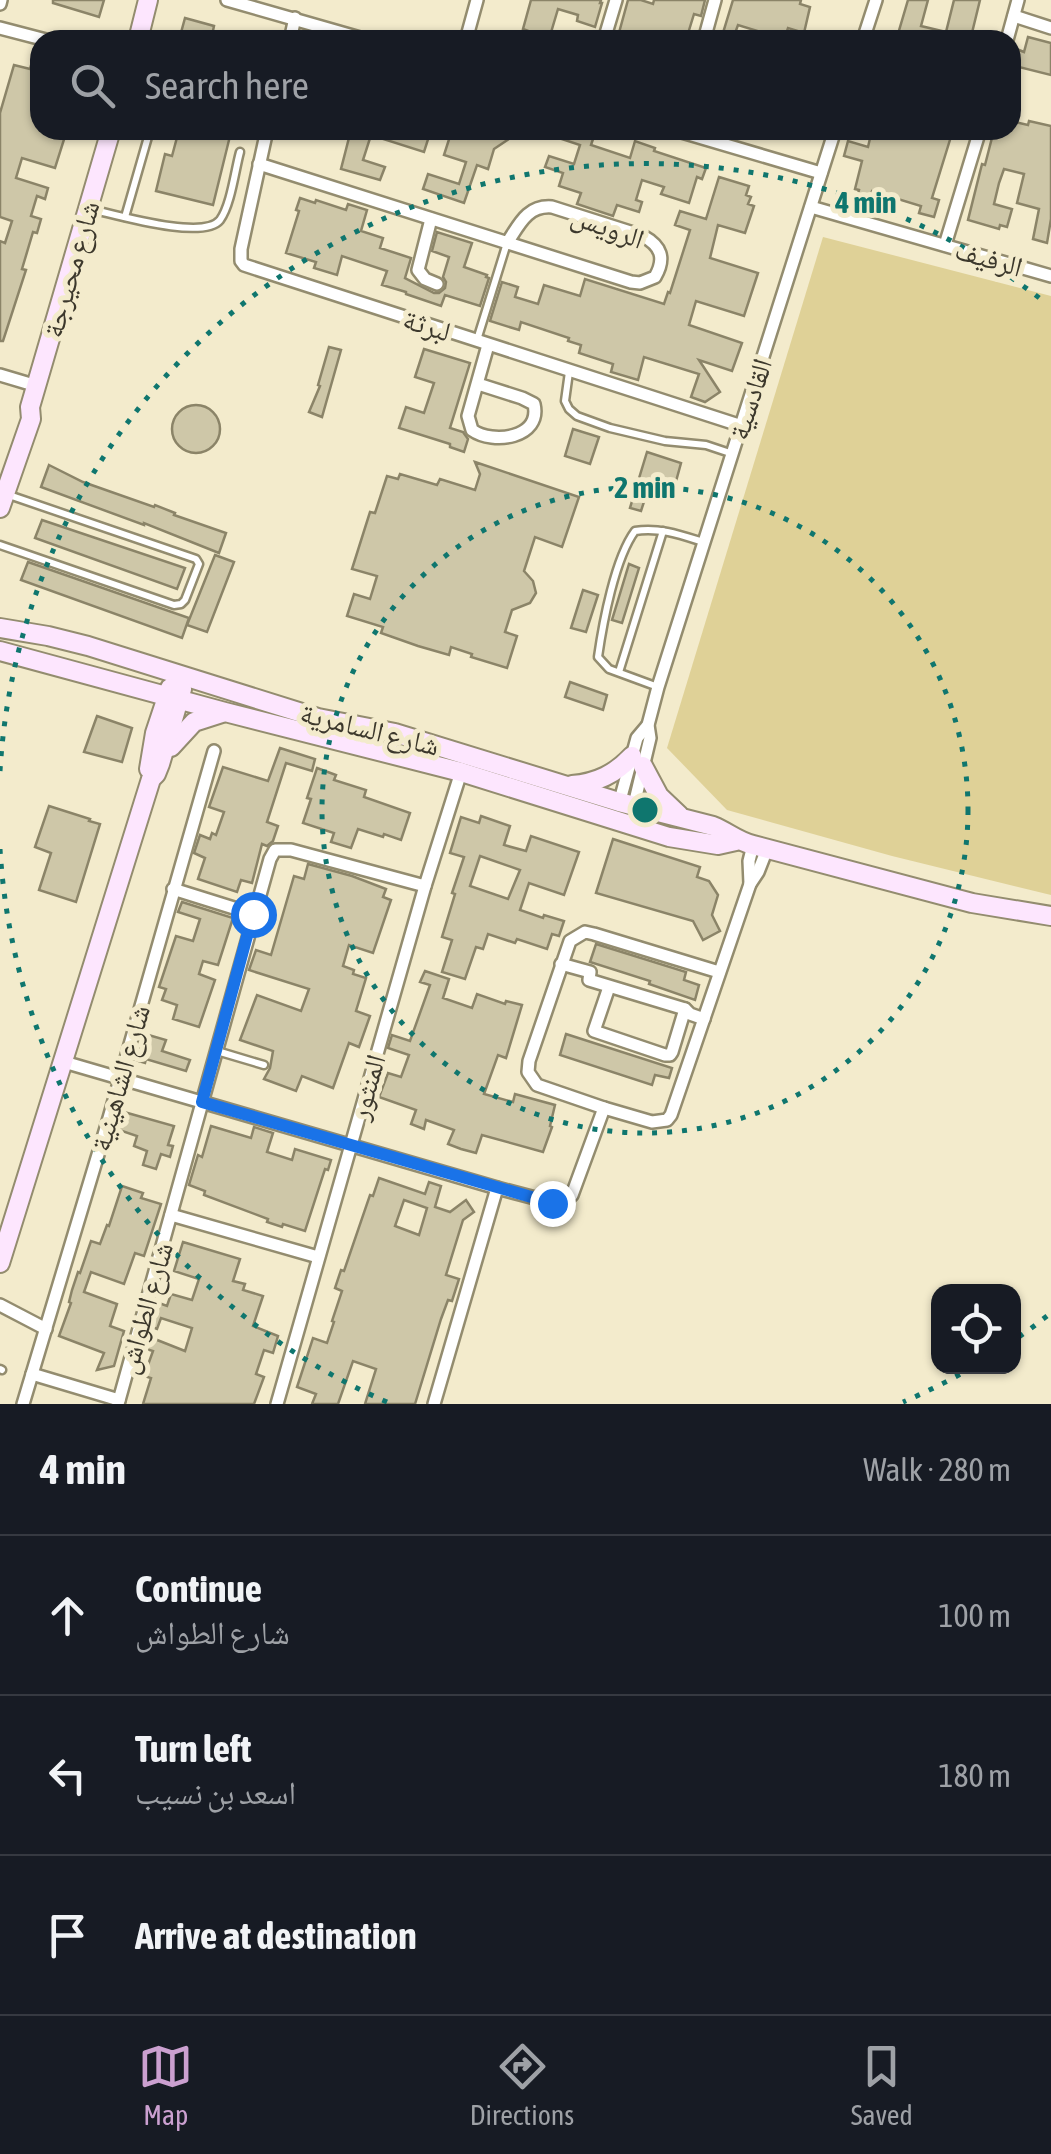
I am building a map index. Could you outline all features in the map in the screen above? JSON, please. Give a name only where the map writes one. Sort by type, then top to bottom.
[{"type":"street","points":[[139,30],[148,0]]},
{"type":"street","points":[[227,0],[334,30]]},
{"type":"street","points":[[469,30],[478,0]]},
{"type":"street","points":[[607,30],[616,0]]},
{"type":"street","points":[[707,30],[715,0]]},
{"type":"street","points":[[866,30],[876,0]]},
{"type":"street","points":[[1010,30],[1018,0]]},
{"type":"street","points":[[1014,16],[1051,28]]},
{"type":"street","points":[[292,30],[295,18]]},
{"type":"street","points":[[0,28],[30,36]]},
{"type":"street","name":"شارع محيرجة","points":[[2,493],[108,140]]},
{"type":"street","name":"لبرثة","points":[[265,140],[241,249],[244,265],[742,426]]},
{"type":"street","points":[[710,140],[821,173]]},
{"type":"street","name":"القادسية","points":[[622,824],[638,761],[650,738],[648,725],[658,688],[832,140]]},
{"type":"street","points":[[945,245],[977,140]]},
{"type":"street","name":"الرويس","points":[[259,164],[431,219],[630,282],[655,277],[662,259],[654,242],[643,236],[552,207],[540,206],[530,212],[507,243]]},
{"type":"street","name":"الرفيف","points":[[812,208],[1051,276]]},
{"type":"street","points":[[431,219],[418,270],[437,284]]},
{"type":"street","points":[[478,384],[534,404],[536,416],[532,424],[526,430],[500,438],[481,436],[472,430],[468,416],[478,384],[482,343]]},
{"type":"street","points":[[0,375],[37,386]]},
{"type":"street","points":[[0,620],[48,636]]},
{"type":"street","name":"شارع السامرية","points":[[0,628],[48,636],[134,659],[334,722],[410,737],[627,804],[720,828],[752,845],[972,904],[1051,916]]},
{"type":"street","name":"شارع السامرية","points":[[0,651],[460,772],[669,837],[752,845]]},
{"type":"street","name":"شارع الشاهينية","points":[[0,1264],[151,778],[164,755],[172,685],[184,676]]},
{"type":"street","points":[[122,682],[146,704],[155,734]]},
{"type":"street","name":"شارع الشاهينية","points":[[151,778],[148,771],[155,734],[173,698]]},
{"type":"street","points":[[164,755],[188,727],[225,712]]},
{"type":"street","name":"شارع الشاهينية","points":[[23,1404],[214,751]]},
{"type":"street","points":[[563,785],[585,784],[638,761],[659,796],[684,817]]},
{"type":"street","name":"المنثور","points":[[278,1404],[460,772]]},
{"type":"street","points":[[718,972],[585,932],[570,941],[528,1072],[537,1085],[652,1122],[667,1120],[750,884],[752,845]]},
{"type":"street","name":"شارع الطواش","points":[[32,1374],[119,1402],[253,914],[275,850],[425,886]]},
{"type":"street","points":[[173,888],[253,914]]},
{"type":"street","points":[[561,964],[590,972],[589,980],[704,1018]]},
{"type":"street","points":[[609,987],[594,1031],[666,1055],[672,1052],[685,1009]]},
{"type":"street","points":[[64,1062],[558,1204],[568,1200],[575,1188],[604,1108]]},
{"type":"street","points":[[434,1404],[496,1188]]},
{"type":"street","name":"شارع الطواش","points":[[171,1215],[318,1257]]},
{"type":"street","points":[[0,1305],[46,1329]]},
{"type":"lane","points":[[125,217],[147,140]]},
{"type":"lane","points":[[88,209],[190,228],[211,226],[219,221],[226,206],[240,152]]},
{"type":"lane","points":[[482,343],[507,243]]},
{"type":"lane","points":[[569,370],[564,400],[577,416],[628,432],[733,454]]},
{"type":"lane","points":[[0,545],[174,604],[186,600],[199,564],[196,559],[2,493]]},
{"type":"lane","points":[[658,688],[609,668],[598,657],[626,543],[636,531],[647,529],[704,543]]},
{"type":"lane","points":[[619,672],[663,531]]},
{"type":"lane","points":[[216,1050],[264,1065]]},
{"type":"shaded area","points":[[823,237],[1051,296],[1051,895],[727,810],[667,748]]},
{"type":"building","points":[[53,0],[104,0],[99,17]]},
{"type":"building","points":[[531,0],[601,0],[595,27],[577,21],[578,15],[558,9],[552,30],[523,29]]},
{"type":"building","points":[[628,0],[653,4],[654,0],[705,0],[701,16],[694,14],[689,30],[620,30]]},
{"type":"building","points":[[733,0],[801,0],[800,4],[810,7],[805,30],[754,30],[738,25],[736,30],[724,30]]},
{"type":"building","points":[[908,0],[928,0],[921,26],[938,30],[899,30]]},
{"type":"building","points":[[954,0],[980,0],[973,30],[946,30]]},
{"type":"building","points":[[185,18],[214,26],[213,30],[182,30]]},
{"type":"building","points":[[1028,37],[1051,43],[1051,75],[1021,68],[1021,51],[1024,52]]},
{"type":"building","points":[[14,65],[30,69],[30,140],[64,140],[55,168],[22,158],[16,178],[48,188],[45,199],[37,196],[31,216],[41,219],[37,233],[33,232],[22,269],[26,270],[0,341],[0,241],[5,243],[12,221],[0,217],[0,113]]},
{"type":"building","points":[[1029,121],[1051,126],[1051,219],[1047,243],[1033,239],[1039,209],[1017,203],[1024,174],[1004,169],[999,183],[994,204],[1012,209],[1007,227],[1000,225],[999,229],[968,220],[982,164],[985,165],[991,140],[1021,140],[1021,123],[1028,125]]},
{"type":"building","points":[[176,140],[229,140],[213,205],[156,191],[165,154],[172,156]]},
{"type":"building","points":[[348,140],[369,140],[363,160],[385,167],[380,180],[341,169]]},
{"type":"building","points":[[387,140],[428,140],[424,152]]},
{"type":"building","points":[[449,140],[507,140],[494,149],[488,169],[477,165],[464,203],[423,189],[428,174],[459,184],[466,162],[444,155]]},
{"type":"building","points":[[565,140],[593,140],[591,145],[630,158],[635,141],[706,168],[702,179],[697,177],[689,203],[661,194],[664,187],[642,180],[636,200],[642,202],[639,212],[617,205],[613,216],[577,204],[581,193],[559,186],[563,173],[545,167],[549,156],[574,164],[580,145]]},
{"type":"building","points":[[870,140],[950,140],[932,198],[939,200],[934,217],[919,213],[921,206],[872,191],[867,207],[856,204],[859,190],[855,189],[862,161],[844,156],[848,141],[868,147]]},
{"type":"building","points":[[719,177],[749,186],[748,204],[754,206],[745,233],[718,225],[710,258],[758,273],[744,316],[696,301],[689,325],[742,343],[732,371],[699,360],[720,392],[705,402],[691,397],[699,374],[644,357],[638,380],[611,372],[613,364],[579,353],[581,345],[568,341],[569,338],[521,322],[519,330],[490,321],[502,282],[518,287],[515,297],[538,304],[544,285],[580,296],[585,279],[664,304],[690,230],[675,225],[680,211],[706,219]]},
{"type":"building","points":[[300,198],[346,210],[348,204],[367,210],[361,231],[383,238],[380,248],[411,258],[405,278],[434,293],[445,288],[443,277],[449,257],[432,251],[437,232],[472,243],[464,267],[489,278],[480,306],[445,295],[441,306],[406,294],[382,285],[387,271],[342,256],[337,275],[314,268],[316,262],[286,253]]},
{"type":"building","points":[[329,347],[341,350],[322,417],[309,412]]},
{"type":"building","points":[[424,349],[470,363],[450,428],[463,432],[468,439],[464,452],[399,428],[406,407],[424,413],[434,383],[415,377]]},
{"type":"building","points":[[196,405],[213,412],[220,429],[213,446],[196,453],[179,446],[172,429],[179,412]]},
{"type":"building","points":[[573,429],[599,437],[590,464],[565,456]]},
{"type":"building","points":[[647,452],[681,463],[675,485],[652,477],[641,511],[630,508]]},
{"type":"building","points":[[475,462],[579,497],[562,547],[535,537],[524,571],[533,581],[536,593],[530,603],[512,610],[505,632],[517,636],[507,668],[451,647],[449,655],[418,646],[381,633],[383,627],[347,616],[354,594],[370,599],[377,576],[352,569],[370,512],[375,513],[387,476],[398,479],[400,474],[437,485],[440,479],[475,490],[480,474]]},
{"type":"building","points":[[49,465],[83,482],[226,533],[219,553],[41,487]]},
{"type":"building","points":[[42,520],[185,568],[177,589],[35,538]]},
{"type":"building","points":[[215,555],[234,562],[207,632],[187,625]]},
{"type":"building","points":[[28,562],[189,618],[182,638],[21,580]]},
{"type":"building","points":[[629,564],[639,568],[622,623],[612,620]]},
{"type":"building","points":[[583,590],[598,595],[586,632],[571,628]]},
{"type":"building","points":[[570,682],[607,695],[603,710],[565,697]]},
{"type":"building","points":[[97,716],[132,728],[122,762],[84,752]]},
{"type":"building","points":[[280,748],[315,759],[312,771],[286,763],[267,822],[278,826],[273,841],[267,846],[262,844],[252,883],[241,880],[237,892],[198,879],[205,858],[194,853],[200,835],[210,839],[212,833],[216,835],[224,812],[209,807],[223,767],[268,781]]},
{"type":"building","points":[[317,768],[336,775],[334,780],[366,790],[364,797],[410,813],[401,840],[358,829],[351,848],[331,842],[334,833],[303,823]]},
{"type":"building","points":[[49,806],[100,824],[76,902],[39,890],[51,853],[35,847]]},
{"type":"building","points":[[481,816],[510,826],[504,845],[526,851],[531,836],[579,852],[564,895],[529,883],[520,910],[564,921],[559,936],[552,934],[547,949],[488,934],[483,949],[476,947],[465,979],[442,972],[452,940],[442,937],[464,857],[450,853],[461,817],[479,823]],"holes":[[[480,856],[520,870],[508,899],[470,886]]]},
{"type":"building","points":[[613,839],[700,867],[697,877],[709,881],[718,895],[712,915],[720,931],[703,940],[693,921],[596,893]]},
{"type":"building","points":[[308,864],[386,889],[383,897],[391,900],[373,953],[349,945],[343,966],[366,978],[356,1011],[370,1016],[359,1047],[349,1043],[333,1088],[302,1076],[296,1091],[264,1079],[273,1051],[240,1040],[257,995],[301,1011],[309,989],[249,970],[256,950],[271,955],[294,876],[304,879]]},
{"type":"building","points":[[182,902],[233,918],[218,965],[203,961],[199,974],[215,980],[199,1027],[173,1019],[177,1005],[162,1000],[166,989],[159,987],[176,936],[193,941],[200,919],[178,912]]},
{"type":"building","points":[[596,944],[686,972],[684,980],[699,985],[695,1000],[590,962]]},
{"type":"building","points":[[425,971],[449,979],[443,998],[472,1008],[477,994],[505,1004],[506,1001],[522,1005],[506,1058],[498,1055],[484,1094],[513,1102],[515,1094],[555,1105],[543,1152],[482,1135],[476,1153],[461,1149],[448,1144],[454,1130],[426,1120],[424,1129],[411,1124],[416,1110],[379,1097],[388,1073],[401,1077],[409,1055],[388,1048],[392,1035],[410,1041],[430,985],[420,982]]},
{"type":"building","points":[[145,1034],[166,1040],[162,1051],[190,1060],[186,1071],[146,1059],[145,1063],[135,1060]]},
{"type":"building","points":[[566,1034],[672,1068],[669,1078],[655,1075],[652,1085],[560,1055]]},
{"type":"building","points":[[124,1112],[174,1126],[168,1145],[173,1146],[170,1157],[161,1154],[156,1169],[143,1165],[147,1151],[134,1146],[137,1136],[119,1130]]},
{"type":"building","points":[[211,1126],[251,1138],[254,1127],[273,1133],[267,1152],[292,1160],[295,1149],[331,1160],[305,1231],[267,1222],[268,1219],[204,1195],[205,1191],[189,1185]]},
{"type":"building","points":[[379,1178],[425,1194],[429,1182],[441,1186],[435,1207],[450,1212],[466,1200],[474,1212],[463,1220],[446,1275],[459,1279],[441,1319],[415,1404],[365,1404],[376,1369],[353,1361],[338,1404],[312,1404],[316,1394],[297,1387],[313,1338],[327,1343],[342,1291],[335,1288],[370,1195],[373,1196]],"holes":[[[404,1200],[427,1208],[419,1235],[395,1226]]]},
{"type":"building","points":[[122,1186],[161,1204],[144,1256],[135,1253],[124,1284],[91,1272],[84,1292],[117,1304],[110,1326],[124,1331],[114,1366],[97,1370],[104,1353],[59,1336],[91,1241],[100,1244]]},
{"type":"building","points":[[183,1242],[240,1259],[233,1281],[245,1284],[243,1290],[263,1296],[253,1326],[278,1336],[273,1353],[264,1350],[256,1374],[264,1377],[254,1404],[143,1404],[151,1378],[144,1376],[153,1351],[143,1348],[147,1336],[185,1351],[192,1328],[161,1318],[157,1329],[149,1326],[156,1302],[167,1306],[171,1294],[192,1300],[199,1279],[174,1271]]},
{"type":"route","points":[[253,914],[202,1102],[552,1203]]}]
